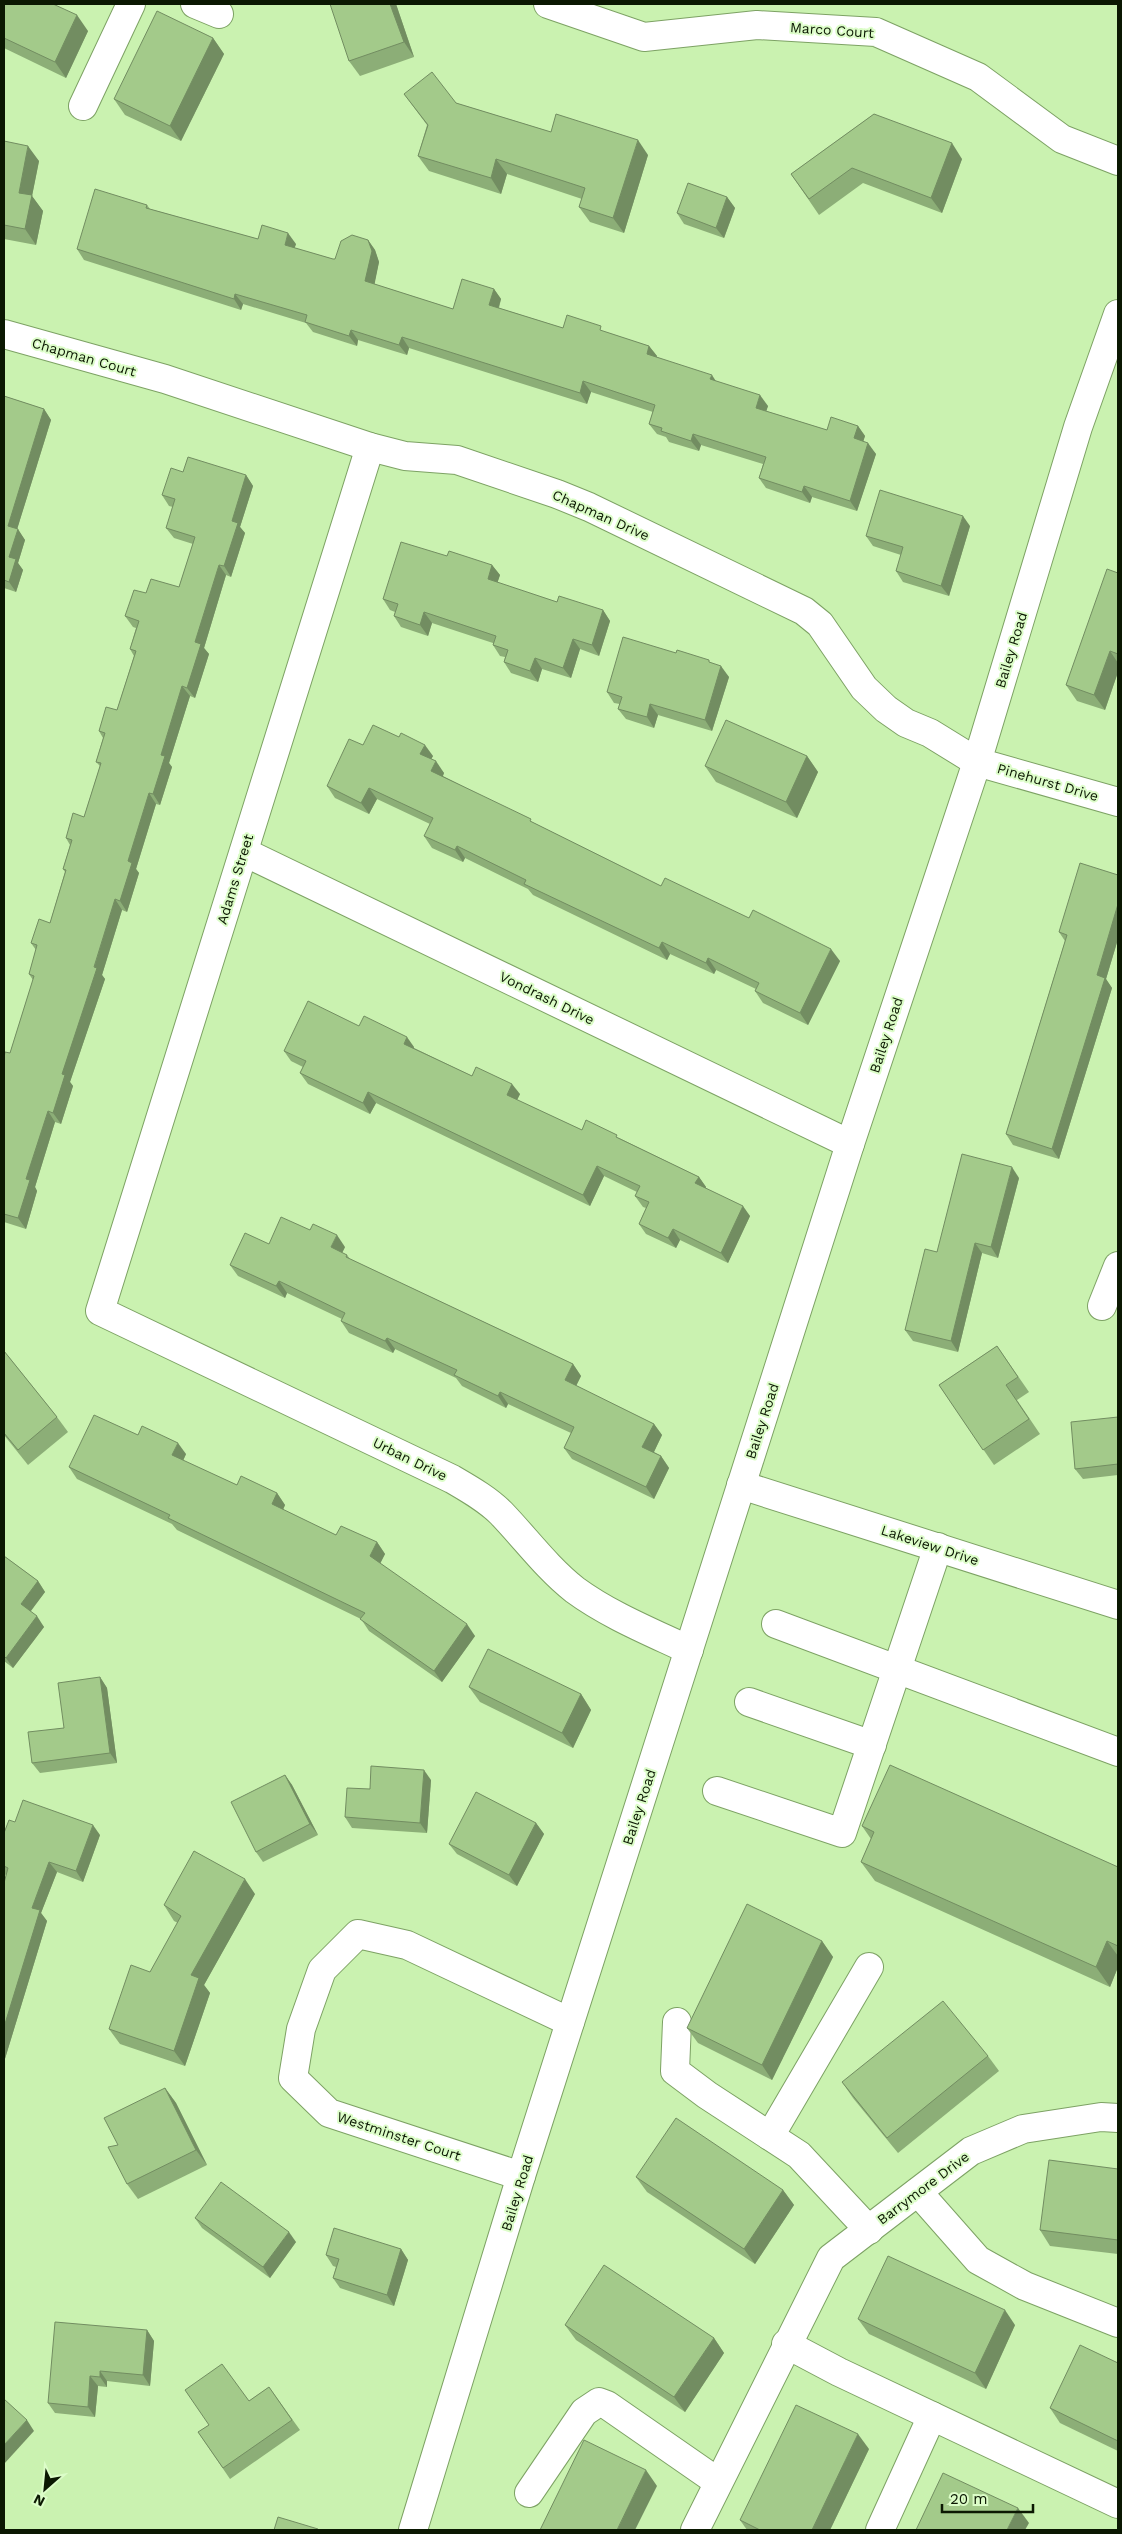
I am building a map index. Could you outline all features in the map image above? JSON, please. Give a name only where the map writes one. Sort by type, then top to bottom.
[{"type":"street","points":[[83,106],[131,4]]},
{"type":"street","name":"Marco Court","points":[[548,4],[644,37],[757,25],[876,32],[978,77],[1062,139],[1118,161]]},
{"type":"street","name":"Bailey Road","points":[[414,2530],[521,2176],[850,1144],[977,762],[1078,427],[1118,314]]},
{"type":"street","name":"Chapman Court","points":[[4,334],[164,379]]},
{"type":"street","name":"Chapman Drive","points":[[164,379],[370,448],[405,456],[457,460],[557,494],[589,507],[804,610],[820,624],[864,688],[886,709],[906,724],[930,733],[977,762]]},
{"type":"street","name":"Adams Street","points":[[100,1311],[370,448]]},
{"type":"street","name":"Pinehurst Drive","points":[[977,762],[1118,802]]},
{"type":"street","name":"Vondrash Drive","points":[[244,852],[850,1144]]},
{"type":"street","points":[[1102,1306],[1118,1266]]},
{"type":"street","name":"Urban Drive","points":[[100,1311],[452,1479],[476,1493],[500,1512],[546,1564],[575,1589],[604,1609],[689,1650]]},
{"type":"street","name":"Lakeview Drive","points":[[741,1485],[1118,1605]]},
{"type":"street","points":[[716,1791],[842,1833],[938,1547]]},
{"type":"street","points":[[776,1624],[1118,1752]]},
{"type":"street","points":[[749,1702],[872,1745]]},
{"type":"street","name":"Westminster Court","points":[[521,2176],[328,2113],[293,2078],[301,2029],[322,1970],[358,1934],[407,1945],[570,2022]]},
{"type":"street","points":[[770,2136],[869,1967]]},
{"type":"street","points":[[677,2022],[675,2071],[799,2155],[869,2230]]},
{"type":"street","name":"Barrymore Drive","points":[[694,2530],[786,2344],[831,2258],[972,2151],[1024,2129],[1101,2117],[1118,2118]]},
{"type":"street","points":[[918,2192],[978,2260],[1025,2286],[1118,2322]]},
{"type":"street","points":[[786,2344],[838,2372],[1118,2504]]},
{"type":"street","points":[[529,2493],[584,2412],[599,2402],[607,2405],[718,2482]]},
{"type":"street","points":[[880,2530],[932,2416]]},
{"type":"building","points":[[4,4],[53,4],[77,15],[55,62],[4,38]]},
{"type":"building","points":[[330,4],[390,4],[404,42],[349,61]]},
{"type":"building","points":[[157,11],[213,38],[170,126],[114,99]]},
{"type":"building","points":[[432,72],[456,103],[551,132],[556,114],[638,140],[613,218],[579,207],[585,188],[496,159],[491,178],[418,156],[428,125],[404,94]]},
{"type":"building","points":[[874,114],[952,143],[931,198],[852,168],[809,199],[791,174]]},
{"type":"building","points":[[4,141],[28,146],[19,193],[32,195],[25,229],[4,225]]},
{"type":"building","points":[[688,183],[727,197],[716,228],[677,213]]},
{"type":"building","points":[[95,189],[147,205],[146,208],[258,239],[262,225],[288,233],[285,245],[333,259],[335,259],[341,241],[352,235],[368,240],[372,251],[365,281],[453,309],[462,279],[494,289],[489,305],[563,328],[567,315],[601,326],[600,330],[649,346],[647,354],[712,375],[710,379],[760,395],[756,408],[827,430],[831,417],[858,426],[854,438],[868,443],[850,501],[804,486],[802,492],[759,478],[766,457],[693,434],[691,441],[661,431],[662,428],[649,424],[655,405],[583,381],[580,393],[402,337],[399,345],[351,330],[349,336],[305,322],[307,315],[235,294],[234,299],[77,249]]},
{"type":"building","points":[[4,396],[44,409],[8,526],[18,529],[9,557],[16,559],[9,582],[4,580]]},
{"type":"building","points":[[188,457],[246,475],[232,521],[238,523],[224,566],[219,565],[195,642],[201,644],[187,688],[182,686],[161,755],[165,756],[153,794],[149,793],[128,861],[132,863],[120,901],[115,899],[94,967],[97,968],[62,1074],[65,1075],[53,1113],[48,1111],[26,1179],[30,1180],[18,1218],[4,1214],[5,1052],[10,1053],[34,976],[29,974],[37,945],[31,943],[39,919],[50,923],[66,870],[63,869],[72,840],[66,838],[73,813],[84,817],[101,763],[96,762],[105,733],[99,731],[106,707],[117,710],[136,651],[130,649],[139,621],[125,616],[134,590],[146,593],[151,579],[179,587],[195,537],[166,528],[175,499],[162,495],[171,468],[183,472]]},
{"type":"building","points":[[880,490],[963,516],[941,586],[896,571],[903,547],[866,536]]},
{"type":"building","points":[[401,542],[447,556],[449,551],[492,565],[488,579],[557,602],[559,596],[603,610],[592,645],[573,639],[563,668],[535,658],[530,671],[504,662],[508,650],[493,645],[496,636],[424,612],[420,625],[394,616],[398,604],[383,599]]},
{"type":"building","points":[[1107,569],[1118,573],[1118,654],[1110,651],[1094,695],[1066,685]]},
{"type":"building","points":[[623,637],[676,653],[677,650],[709,660],[709,662],[721,666],[705,720],[650,704],[647,717],[618,709],[622,697],[607,692]]},
{"type":"building","points":[[726,720],[807,756],[786,802],[705,766]]},
{"type":"building","points":[[373,725],[399,737],[401,733],[425,745],[420,754],[436,761],[431,771],[531,819],[530,821],[661,886],[665,878],[749,918],[753,910],[831,949],[800,1013],[755,991],[759,983],[708,958],[706,963],[662,942],[659,948],[524,884],[526,880],[457,846],[455,850],[424,836],[433,818],[369,788],[361,803],[327,786],[349,739],[363,745]]},
{"type":"building","points":[[1080,863],[1118,875],[1118,904],[1097,975],[1105,978],[1052,1149],[1006,1134],[1067,935],[1059,932]]},
{"type":"building","points":[[308,1001],[359,1026],[364,1016],[407,1037],[404,1044],[472,1076],[476,1067],[512,1084],[507,1095],[582,1130],[586,1120],[617,1135],[616,1137],[699,1177],[695,1183],[743,1206],[721,1253],[673,1229],[668,1238],[639,1224],[649,1202],[635,1196],[640,1186],[597,1166],[583,1195],[368,1092],[363,1103],[300,1073],[306,1061],[284,1051]]},
{"type":"building","points":[[962,1154],[1012,1167],[991,1247],[975,1243],[951,1341],[905,1330],[925,1249],[937,1252]]},
{"type":"building","points":[[281,1217],[310,1230],[313,1224],[337,1235],[331,1247],[347,1255],[346,1257],[573,1364],[565,1380],[654,1424],[642,1447],[661,1456],[646,1487],[564,1448],[574,1427],[500,1392],[498,1396],[454,1375],[457,1370],[387,1338],[385,1341],[341,1321],[345,1313],[279,1281],[276,1286],[230,1265],[245,1233],[269,1244]]},
{"type":"building","points":[[997,1346],[1018,1377],[1006,1385],[1029,1419],[983,1450],[939,1385]]},
{"type":"building","points":[[4,1351],[57,1417],[18,1450],[4,1433]]},
{"type":"building","points":[[94,1415],[138,1435],[142,1426],[178,1443],[172,1455],[237,1485],[241,1476],[277,1493],[272,1504],[336,1535],[341,1526],[377,1542],[370,1556],[467,1624],[434,1671],[360,1619],[365,1613],[168,1518],[170,1515],[69,1467]]},
{"type":"building","points":[[1118,1417],[1118,1464],[1075,1469],[1071,1422]]},
{"type":"building","points":[[4,1556],[38,1581],[21,1604],[37,1616],[6,1658],[4,1656]]},
{"type":"building","points":[[488,1649],[581,1694],[562,1733],[469,1687]]},
{"type":"building","points":[[100,1677],[110,1753],[32,1763],[28,1732],[64,1728],[58,1683]]},
{"type":"building","points":[[890,1765],[1118,1867],[1118,1946],[1107,1941],[1096,1967],[861,1862],[874,1832],[862,1826]]},
{"type":"building","points":[[371,1766],[424,1770],[420,1823],[345,1817],[347,1788],[370,1789]]},
{"type":"building","points":[[285,1775],[310,1824],[256,1852],[231,1802]]},
{"type":"building","points":[[476,1792],[536,1823],[509,1875],[449,1844]]},
{"type":"building","points":[[23,1800],[93,1825],[76,1871],[49,1862],[32,1908],[40,1910],[4,2027],[4,1883],[8,1868],[4,1866],[4,1833],[9,1820],[15,1822]]},
{"type":"building","points":[[194,1851],[245,1879],[191,1975],[199,1978],[174,2051],[109,2029],[131,1965],[150,1972],[181,1916],[164,1905]]},
{"type":"building","points":[[747,1904],[822,1941],[762,2065],[687,2028]]},
{"type":"building","points":[[943,2001],[988,2056],[887,2138],[842,2082]]},
{"type":"building","points":[[165,2088],[196,2150],[127,2184],[108,2147],[118,2145],[104,2118]]},
{"type":"building","points":[[676,2118],[783,2190],[744,2249],[636,2177]]},
{"type":"building","points":[[1049,2160],[1118,2169],[1118,2240],[1040,2230]]},
{"type":"building","points":[[221,2182],[289,2232],[263,2267],[195,2218]]},
{"type":"building","points":[[334,2228],[401,2249],[387,2295],[333,2278],[339,2259],[326,2255]]},
{"type":"building","points":[[888,2256],[1005,2310],[975,2373],[858,2319]]},
{"type":"building","points":[[604,2265],[714,2338],[674,2397],[565,2325]]},
{"type":"building","points":[[55,2322],[147,2330],[143,2375],[100,2371],[100,2377],[90,2376],[88,2407],[48,2403]]},
{"type":"building","points":[[1080,2345],[1118,2363],[1118,2441],[1050,2408]]},
{"type":"building","points":[[222,2364],[249,2401],[269,2387],[292,2420],[223,2468],[198,2432],[209,2425],[185,2390]]},
{"type":"building","points":[[4,2399],[27,2420],[4,2445]]},
{"type":"building","points":[[796,2405],[858,2434],[812,2530],[760,2530],[740,2520]]},
{"type":"building","points":[[584,2440],[646,2470],[617,2530],[540,2530]]},
{"type":"building","points":[[943,2473],[1018,2508],[1007,2530],[916,2530]]},
{"type":"building","points":[[278,2517],[318,2529],[318,2530],[274,2530]]}]
